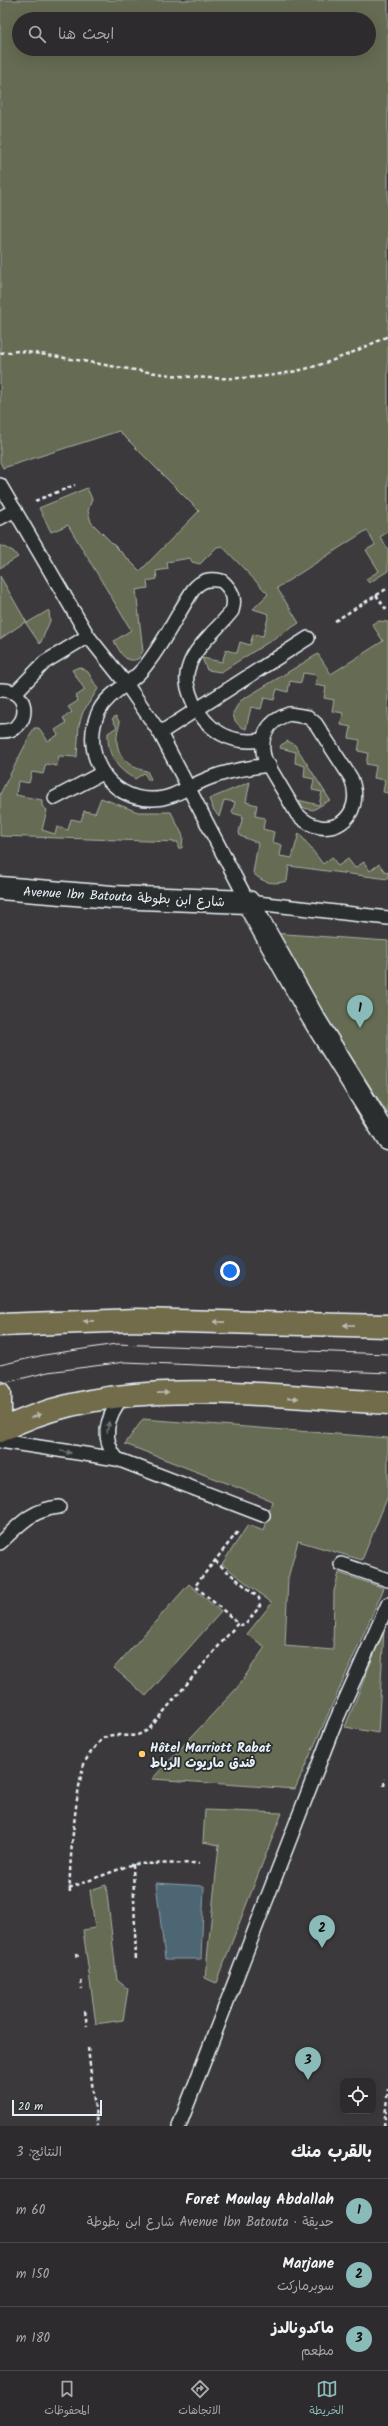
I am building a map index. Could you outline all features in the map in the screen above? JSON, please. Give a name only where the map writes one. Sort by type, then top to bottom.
[{"type":"main road","points":[[0,1325],[137,1320],[388,1326]]},
{"type":"main road","points":[[0,1393],[0,1421]]},
{"type":"main road","points":[[0,1431],[55,1409],[123,1396],[160,1393],[198,1393],[388,1403]]},
{"type":"street","name":"Avenue Ibn Batouta شارع ابن بطوطة","points":[[0,888],[112,897],[248,902]]},
{"type":"street","points":[[248,902],[312,1016],[388,1139]]},
{"type":"lane","points":[[0,485],[88,636],[127,685],[160,734],[248,902],[388,918]]},
{"type":"lane","points":[[0,518],[14,510]]},
{"type":"lane","points":[[262,740],[250,742],[225,737],[205,722],[197,710],[190,694],[186,676],[192,658],[232,611],[234,603],[233,594],[222,581],[205,580],[198,584],[148,663],[127,685],[107,700],[94,723],[93,749],[102,773],[119,790],[142,798],[165,798],[227,772],[269,766]]},
{"type":"lane","points":[[15,693],[45,662],[88,636]]},
{"type":"lane","points":[[160,734],[308,638]]},
{"type":"lane","points":[[0,690],[15,693],[21,699],[24,715],[21,723],[15,728],[0,731]]},
{"type":"lane","points":[[298,714],[308,717],[322,732],[351,778],[355,788],[354,808],[349,816],[337,825],[322,828],[312,826],[297,814],[269,766],[262,750],[262,740],[265,731],[279,717],[298,714]]},
{"type":"lane","points":[[55,798],[102,773]]},
{"type":"lane","points":[[117,1460],[110,1450],[106,1431],[109,1418],[123,1396]]},
{"type":"lane","points":[[0,1441],[117,1460],[263,1515]]},
{"type":"lane","points":[[0,1543],[33,1514],[49,1508],[59,1507]]},
{"type":"lane","points":[[341,1564],[388,1580]]},
{"type":"lane","points":[[179,2126],[334,1725],[388,1604]]},
{"type":"path","points":[[0,353],[19,351],[164,375],[225,379],[286,373],[345,356],[388,336]]},
{"type":"path","points":[[14,510],[75,485]]},
{"type":"path","points":[[335,622],[388,588]]},
{"type":"path","points":[[382,591],[388,593]]},
{"type":"path","points":[[376,595],[388,612]]},
{"type":"path","points":[[215,1561],[259,1598],[260,1606],[246,1624],[240,1625],[195,1586],[243,1524]]},
{"type":"path","points":[[70,1892],[69,1888],[79,1785],[85,1762],[104,1738],[110,1735],[136,1736],[150,1728],[238,1623]]},
{"type":"path","points":[[384,1786],[385,1779]]},
{"type":"path","points":[[69,1888],[133,1864],[200,1863]]},
{"type":"path","points":[[133,1864],[136,1962]]},
{"type":"path","points":[[77,1953],[78,1958]]},
{"type":"path","points":[[81,1981],[82,1989]]},
{"type":"path","points":[[85,2011],[87,2026]]},
{"type":"path","points":[[88,2048],[97,2126]]},
{"type":"path","points":[[384,2126],[388,2089]]},
{"type":"green space","points":[[0,0],[388,0],[388,532],[380,537],[388,549],[388,571],[369,583],[366,579],[379,571],[366,550],[375,545],[367,530],[277,588],[299,623],[221,672],[207,670],[202,658],[222,662],[226,650],[237,653],[240,642],[250,645],[253,634],[263,636],[269,614],[253,609],[268,594],[222,546],[217,547],[200,564],[192,562],[190,558],[167,562],[168,569],[156,571],[157,579],[147,581],[148,588],[136,590],[143,651],[138,659],[129,660],[123,656],[114,641],[131,630],[68,525],[51,532],[39,508],[87,488],[92,499],[88,511],[91,522],[140,571],[199,511],[119,431],[3,468],[0,462]]},
{"type":"green space","points":[[0,545],[13,551],[18,557],[0,568]]},
{"type":"green space","points":[[0,576],[27,623],[49,610],[50,621],[40,644],[25,622],[0,639]]},
{"type":"green space","points":[[379,621],[388,622],[388,793],[383,792],[385,780],[374,778],[376,766],[366,764],[368,753],[358,751],[360,740],[349,738],[351,727],[341,725],[343,713],[332,711],[334,700],[324,698],[326,687],[315,685],[317,675],[303,673],[301,683],[290,681],[288,692],[277,689],[274,700],[264,698],[261,709],[251,707],[246,729],[234,719],[233,713],[240,701],[318,654],[331,674],[383,641],[372,624]]},
{"type":"green space","points":[[79,667],[88,672],[98,689],[83,712],[79,725],[77,757],[59,756],[57,766],[46,764],[43,774],[32,772],[29,783],[18,781],[16,795],[42,800],[42,806],[47,810],[42,830],[55,834],[57,827],[68,830],[71,819],[81,821],[84,811],[95,813],[101,798],[138,812],[171,812],[183,836],[182,848],[178,848],[178,842],[0,836],[0,794],[34,728],[39,728],[48,741],[58,735],[55,730],[66,723],[63,718],[72,712],[68,707],[78,701],[76,696],[85,690],[72,670]]},
{"type":"green space","points":[[116,716],[120,723],[117,740],[118,748],[121,754],[131,765],[138,769],[147,771],[151,779],[149,781],[144,773],[135,779],[128,775],[114,760],[109,748],[108,733],[117,727],[112,719]]},
{"type":"green space","points":[[288,741],[295,745],[330,800],[313,810],[304,808],[298,800],[319,805],[322,792],[312,790],[314,779],[304,777],[305,766],[295,763],[296,752],[280,748],[281,745]]},
{"type":"green space","points":[[250,782],[246,802],[257,805],[255,816],[265,818],[263,829],[274,832],[272,842],[282,845],[280,856],[292,858],[299,833],[323,864],[332,857],[338,866],[348,859],[355,868],[364,862],[370,871],[379,864],[386,873],[388,872],[388,879],[289,866],[287,881],[273,883],[261,879],[253,873],[258,843],[240,836],[239,832],[243,816],[232,813],[235,802],[224,800],[219,817],[213,809],[209,799]]},
{"type":"green space","points":[[271,933],[388,941],[388,1114]]},
{"type":"green space","points":[[143,1419],[388,1438],[388,1496],[362,1560],[298,1541],[288,1578],[285,1646],[333,1650],[334,1591],[339,1573],[384,1588],[295,1789],[152,1779],[237,1688],[265,1647],[247,1634],[272,1603],[222,1564],[248,1525],[264,1531],[272,1501],[125,1444]]},
{"type":"green space","points":[[189,1584],[221,1612],[146,1696],[114,1668]]},
{"type":"green space","points":[[384,1629],[378,1733],[345,1727]]},
{"type":"green space","points":[[205,1810],[282,1813],[216,1983],[205,1978],[219,1845],[203,1842]]},
{"type":"green space","points":[[106,1885],[117,1980],[128,1989],[123,2020],[96,2024],[83,1930],[95,1928],[90,1890]]},
{"type":"water","points":[[156,1883],[204,1886],[201,1959],[165,1959]]},
{"type":"tram line","points":[[0,1365],[44,1355],[116,1344],[388,1354]]},
{"type":"tram line","points":[[0,1384],[48,1372],[125,1362],[388,1373]]},
{"type":"place","name":"Foret Moulay Abdallah","points":[[360,1028]]},
{"type":"place","name":"Hôtel Marriott Rabat فندق ماريوت الرباط","points":[[142,1754]]},
{"type":"place","name":"Marjane","points":[[322,1948]]},
{"type":"place","name":"ماكدونالدز","points":[[308,2080]]}]
